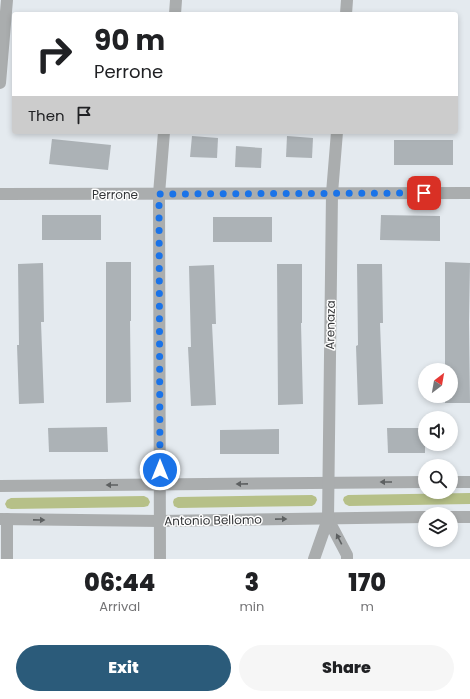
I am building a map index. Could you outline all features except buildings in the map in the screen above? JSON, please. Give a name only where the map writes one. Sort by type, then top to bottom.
[{"type":"street","points":[[0,83],[7,0]]},
{"type":"street","points":[[175,12],[176,0]]},
{"type":"street","points":[[346,12],[347,0]]},
{"type":"street","points":[[160,559],[159,194],[164,134]]},
{"type":"street","name":"Arenaza","points":[[314,559],[328,519],[332,194],[337,134]]},
{"type":"street","name":"Perrone","points":[[0,194],[332,194],[470,192]]},
{"type":"street","points":[[0,486],[418,482]]},
{"type":"street","points":[[458,482],[470,482]]},
{"type":"street","name":"Antonio Bellomo","points":[[3,519],[160,521],[418,517]]},
{"type":"street","points":[[458,517],[470,517]]},
{"type":"street","points":[[3,519],[7,559]]},
{"type":"street","name":"Arenaza","points":[[328,519],[347,555],[347,559]]},
{"type":"green space","points":[[458,493],[470,493],[470,504],[349,506],[345,504],[343,500],[344,497],[348,495],[418,494],[418,499],[458,499]]},
{"type":"green space","points":[[312,495],[316,497],[317,500],[312,506],[178,508],[174,506],[173,502],[174,499],[178,497]]},
{"type":"green space","points":[[144,496],[148,498],[150,502],[148,506],[144,507],[11,509],[7,508],[5,504],[7,500],[11,498]]},
{"type":"route","points":[[160,470],[159,194],[424,193]]}]
